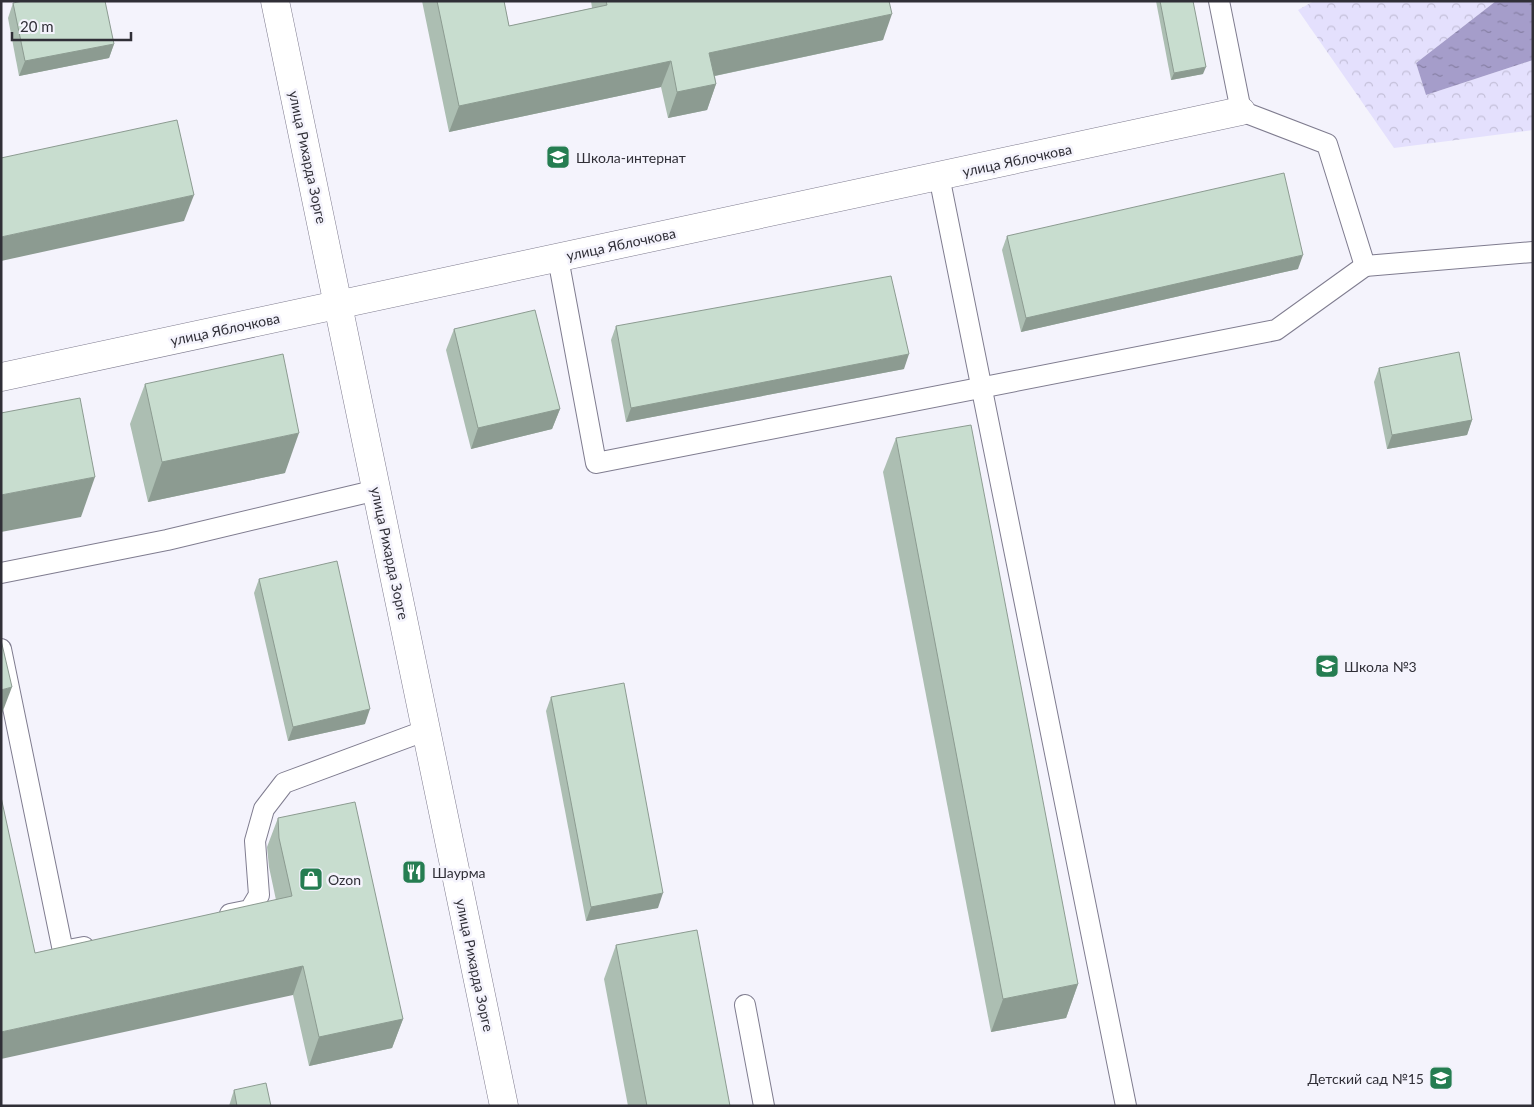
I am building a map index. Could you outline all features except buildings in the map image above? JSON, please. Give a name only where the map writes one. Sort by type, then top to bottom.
[{"type":"street","name":"улица Рихарда Зорге","points":[[275,1],[504,1106]]},
{"type":"street","name":"улица Яблочкова","points":[[1,377],[1242,112]]},
{"type":"lane","points":[[1219,1],[1242,112],[1327,144],[1365,266]]},
{"type":"lane","points":[[939,176],[1126,1106]]},
{"type":"lane","points":[[558,258],[596,463],[981,386],[1276,330],[1365,266],[1533,252]]},
{"type":"lane","points":[[1,573],[167,540],[377,490]]},
{"type":"lane","points":[[1,649],[64,951],[105,943]]},
{"type":"lane","points":[[212,918],[250,910],[259,895],[255,840],[264,809],[284,782],[426,730]]},
{"type":"lane","points":[[745,1005],[764,1106]]},
{"type":"green space","points":[[1314,1],[1496,1],[1416,63],[1426,95],[1533,60],[1533,130],[1394,148],[1298,10]]},
{"type":"water","points":[[1496,1],[1533,1],[1533,60],[1426,95],[1416,63]]},
{"type":"place","name":"Школа-интернат","points":[[558,157]]},
{"type":"place","name":"Школа №3","points":[[1327,666]]},
{"type":"place","name":"Шаурма","points":[[414,872]]},
{"type":"place","name":"Ozon","points":[[311,879]]},
{"type":"place","name":"Детский сад №15","points":[[1441,1078]]}]
